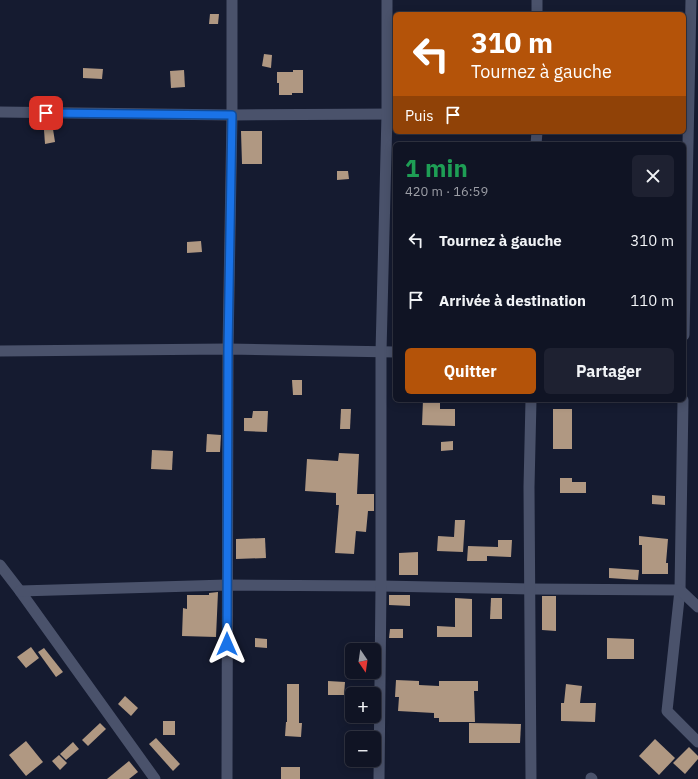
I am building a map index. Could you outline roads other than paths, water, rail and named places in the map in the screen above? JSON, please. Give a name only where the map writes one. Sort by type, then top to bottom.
[{"type":"street","points":[[227,779],[228,349],[232,115],[232,0]]},
{"type":"street","points":[[380,779],[381,352],[391,114],[387,0]]},
{"type":"street","points":[[537,0],[537,12]]},
{"type":"street","points":[[686,239],[691,0]]},
{"type":"street","points":[[0,112],[232,115],[391,114]]},
{"type":"street","points":[[0,351],[228,349],[393,352]]},
{"type":"street","points":[[531,402],[529,487],[531,779]]},
{"type":"street","points":[[683,402],[680,590],[667,711],[698,742]]},
{"type":"street","points":[[0,565],[155,779]]},
{"type":"street","points":[[20,591],[227,585],[680,590],[698,607]]}]
